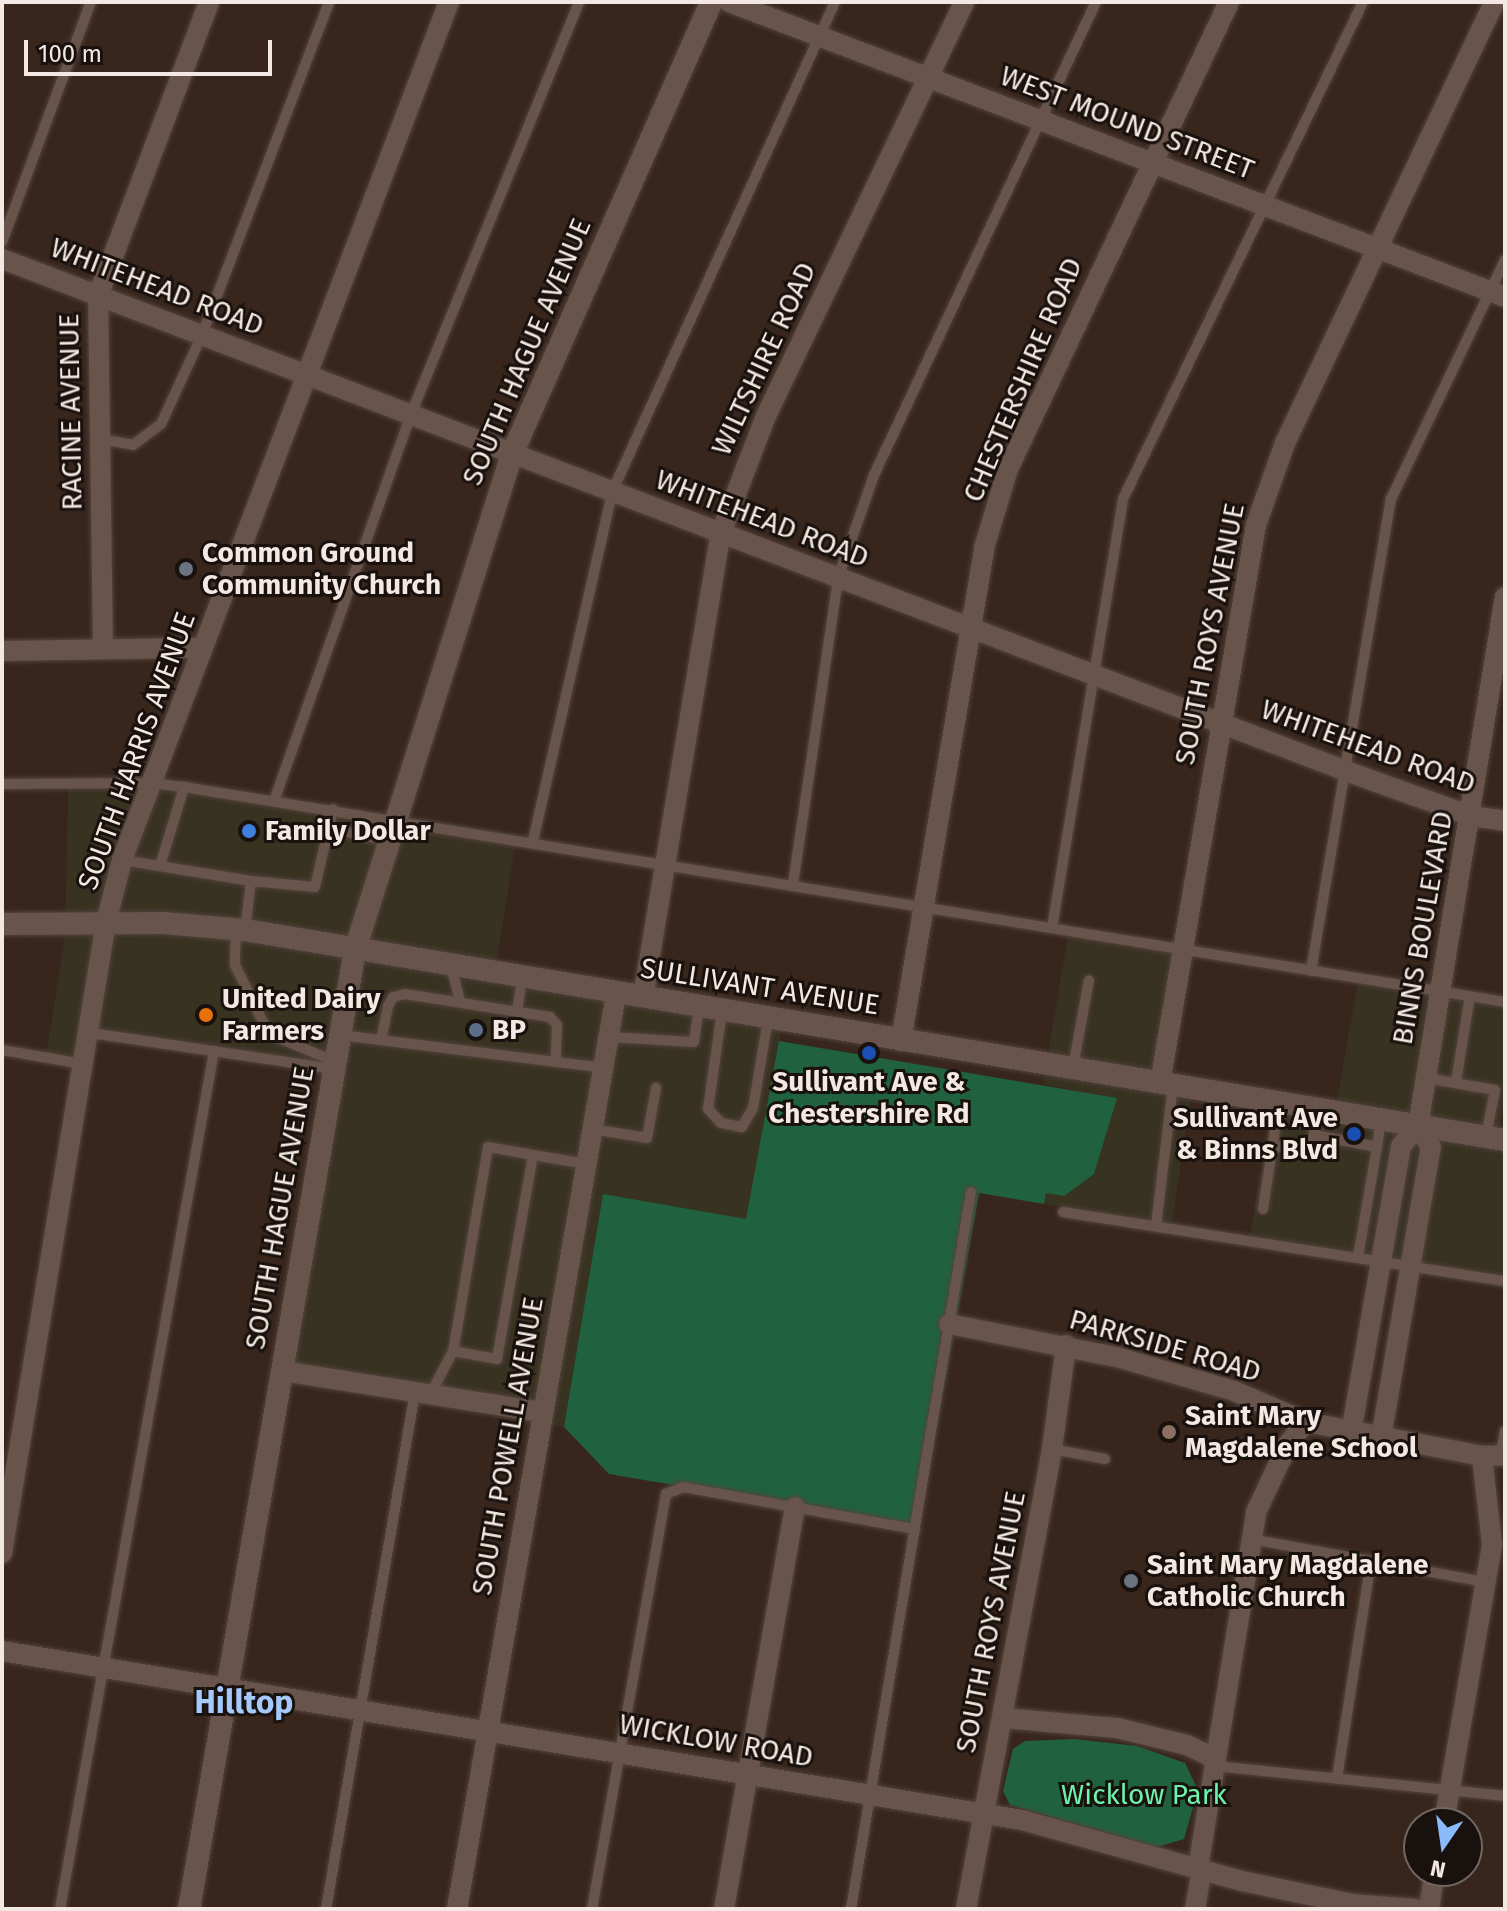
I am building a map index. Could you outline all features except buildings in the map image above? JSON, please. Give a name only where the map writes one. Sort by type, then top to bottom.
[{"type":"main road","name":"SOUTH HAGUE AVENUE","points":[[189,1909],[355,950],[512,454],[711,2]]},
{"type":"main road","name":"SULLIVANT AVENUE","points":[[2,924],[106,922],[240,930],[1496,1138]]},
{"type":"street","name":"RACINE AVENUE","points":[[103,649],[98,296],[209,2]]},
{"type":"street","name":"SOUTH HARRIS AVENUE","points":[[2,1553],[91,1033],[106,922],[122,860],[449,2]]},
{"type":"street","name":"WEST MOUND STREET","points":[[729,2],[1498,295]]},
{"type":"street","name":"WILTSHIRE ROAD","points":[[643,997],[721,533],[766,416],[964,2]]},
{"type":"street","name":"CHESTERSHIRE ROAD","points":[[901,1041],[984,548],[1008,469],[1229,2]]},
{"type":"street","name":"SOUTH ROYS AVENUE","points":[[1166,1084],[1182,950],[1219,723],[1256,525],[1269,483],[1494,2]]},
{"type":"street","name":"WHITEHEAD ROAD","points":[[2,259],[1346,771],[1471,816],[1505,821]]},
{"type":"street","name":"BINNS BOULEVARD","points":[[1351,1433],[1401,1146],[1418,1126],[1505,597]]},
{"type":"street","points":[[2,651],[203,648]]},
{"type":"street","name":"SOUTH POWELL AVENUE","points":[[457,1909],[616,994]]},
{"type":"street","name":"BINNS BOULEVARD","points":[[1381,1438],[1431,1147],[1418,1126]]},
{"type":"street","name":"PARKSIDE ROAD","points":[[949,1324],[1066,1345],[1234,1391],[1306,1422],[1351,1433],[1496,1455]]},
{"type":"street","name":"SOUTH ROYS AVENUE","points":[[966,1909],[1052,1449],[1066,1345]]},
{"type":"street","points":[[282,1371],[542,1412]]},
{"type":"street","points":[[1195,1909],[1251,1539],[1262,1498],[1288,1444],[1306,1422]]},
{"type":"street","points":[[1447,1807],[1485,1582],[1496,1455]]},
{"type":"street","points":[[724,1909],[795,1507]]},
{"type":"street","name":"WICKLOW ROAD","points":[[2,1651],[984,1814],[1071,1831],[1200,1868],[1352,1904],[1415,1909]]},
{"type":"street","points":[[1003,1718],[1117,1728],[1187,1745],[1215,1762]]},
{"type":"street","points":[[1429,1909],[1432,1887]]},
{"type":"lane","points":[[2,242],[91,2]]},
{"type":"lane","points":[[100,439],[133,445],[161,424],[202,335],[329,2]]},
{"type":"lane","points":[[274,801],[411,414],[579,2]]},
{"type":"lane","points":[[533,841],[612,492],[835,2]]},
{"type":"lane","points":[[793,884],[838,578],[874,475],[1096,2]]},
{"type":"lane","points":[[1052,928],[1123,499],[1363,2]]},
{"type":"lane","points":[[1311,971],[1391,499],[1498,295],[1505,260]]},
{"type":"lane","points":[[2,784],[151,783],[184,787],[396,818],[1505,1002]]},
{"type":"lane","points":[[160,866],[184,787]]},
{"type":"lane","points":[[122,860],[251,881],[315,887],[333,809]]},
{"type":"lane","points":[[329,828],[389,841]]},
{"type":"lane","points":[[251,881],[235,965],[269,1034],[335,1065]]},
{"type":"lane","points":[[451,965],[460,1002]]},
{"type":"lane","points":[[517,1011],[522,978]]},
{"type":"lane","points":[[1072,1069],[1089,980]]},
{"type":"lane","points":[[381,1040],[393,997],[405,994],[550,1017],[557,1025],[556,1062]]},
{"type":"lane","points":[[1456,1082],[1470,996]]},
{"type":"lane","points":[[609,1037],[694,1042],[699,1007]]},
{"type":"lane","points":[[722,1011],[708,1109],[721,1123],[742,1127],[753,1108],[768,1019]]},
{"type":"lane","points":[[91,1033],[335,1065]]},
{"type":"lane","points":[[340,1035],[604,1068]]},
{"type":"lane","points":[[2,1050],[85,1064]]},
{"type":"lane","points":[[60,1909],[100,1667],[214,1051]]},
{"type":"lane","points":[[1426,1078],[1495,1090],[1496,1138]]},
{"type":"lane","points":[[1156,1226],[1166,1084]]},
{"type":"lane","points":[[592,1129],[647,1138],[656,1088]]},
{"type":"lane","points":[[1263,1209],[1279,1103]]},
{"type":"lane","points":[[1273,1146],[1310,1150],[1319,1110]]},
{"type":"lane","points":[[1340,1140],[1345,1114]]},
{"type":"lane","points":[[1358,1257],[1381,1120]]},
{"type":"lane","points":[[1314,1135],[1377,1147]]},
{"type":"lane","points":[[326,1909],[423,1393],[453,1351],[488,1147],[586,1164]]},
{"type":"lane","points":[[453,1351],[497,1359],[533,1155]]},
{"type":"lane","points":[[1374,1162],[1398,1165]]},
{"type":"lane","points":[[851,1909],[971,1192]]},
{"type":"lane","points":[[1063,1212],[1505,1281]]},
{"type":"lane","points":[[1362,1233],[1386,1236]]},
{"type":"lane","points":[[1496,1455],[1505,1431]]},
{"type":"lane","points":[[1052,1449],[1105,1459]]},
{"type":"lane","points":[[592,1909],[666,1494],[683,1487],[915,1529]]},
{"type":"lane","points":[[1251,1539],[1485,1582]]},
{"type":"lane","points":[[1337,1778],[1371,1561]]},
{"type":"lane","points":[[1215,1762],[1449,1792],[1505,1796]]},
{"type":"shaded area","points":[[166,781],[517,834],[496,965],[785,1011],[747,1220],[603,1194],[564,1427],[275,1379],[329,1073],[85,1034],[80,1067],[45,1062],[65,936],[68,787]]},
{"type":"shaded area","points":[[1068,935],[1176,953],[1154,1075],[1193,1081],[1172,1224],[1044,1204],[1045,1193],[1117,1099],[1043,1084]]},
{"type":"shaded area","points":[[1359,975],[1505,998],[1505,1102],[1499,1133],[1505,1135],[1505,1288],[1248,1246],[1275,1096],[1336,1106]]},
{"type":"green space","points":[[779,1041],[1117,1098],[1094,1174],[1064,1196],[1046,1193],[1044,1204],[979,1193],[919,1527],[609,1474],[564,1427],[603,1194],[746,1219]]},
{"type":"green space","name":"Wicklow Park","points":[[1074,1739],[1137,1746],[1185,1763],[1198,1790],[1184,1839],[1157,1847],[1010,1805],[1003,1791],[1013,1749],[1025,1741]]},
{"type":"place","name":"Common Ground Community Church","points":[[186,569]]},
{"type":"place","name":"Family Dollar","points":[[249,831]]},
{"type":"place","name":"United Dairy Farmers","points":[[206,1015]]},
{"type":"place","name":"BP","points":[[476,1030]]},
{"type":"place","name":"Sullivant Ave & Chestershire Rd","points":[[869,1053]]},
{"type":"place","name":"Sullivant Ave & Binns Blvd","points":[[1354,1134]]},
{"type":"place","name":"Saint Mary Magdalene School","points":[[1169,1432]]},
{"type":"place","name":"Saint Mary Magdalene Catholic Church","points":[[1131,1581]]},
{"type":"district","name":"Hilltop","points":[[244,1702]]}]
